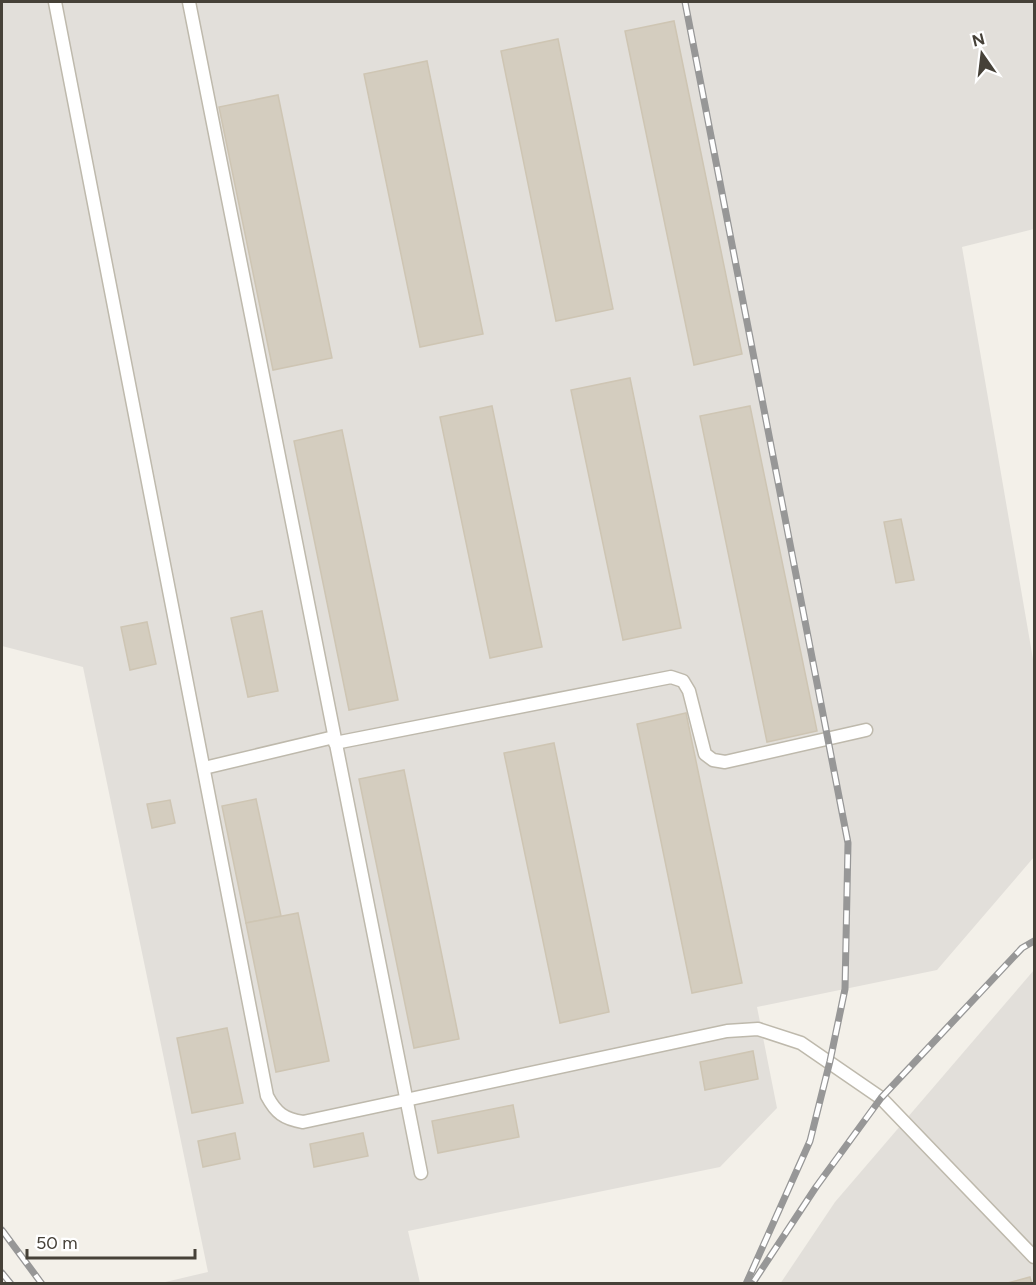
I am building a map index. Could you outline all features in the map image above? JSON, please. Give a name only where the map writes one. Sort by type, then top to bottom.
[{"type":"lane","points":[[55,2],[271,1104],[283,1117],[303,1122],[727,1031],[758,1029],[772,1032],[812,1048],[881,1098],[1035,1257]]},
{"type":"lane","points":[[189,2],[421,1173]]},
{"type":"lane","points":[[204,768],[334,740],[671,677],[683,681],[689,691],[705,754],[713,760],[726,762],[866,730]]},
{"type":"shaded area","points":[[2,2],[1034,2],[1034,229],[962,247],[1034,665],[1034,857],[937,970],[757,1007],[777,1108],[720,1167],[408,1231],[420,1283],[161,1283],[208,1272],[83,667],[2,646]]},
{"type":"shaded area","points":[[1034,970],[1034,1283],[780,1284],[835,1202]]},
{"type":"building","points":[[674,21],[742,354],[694,365],[625,31]]},
{"type":"building","points":[[558,39],[613,309],[556,321],[501,51]]},
{"type":"building","points":[[427,61],[483,334],[420,347],[364,74]]},
{"type":"building","points":[[278,95],[332,358],[273,370],[219,107]]},
{"type":"building","points":[[630,378],[681,628],[623,640],[571,390]]},
{"type":"building","points":[[492,406],[542,647],[490,658],[440,417]]},
{"type":"building","points":[[750,406],[817,731],[767,742],[700,416]]},
{"type":"building","points":[[342,430],[398,700],[349,710],[294,441]]},
{"type":"building","points":[[901,519],[914,580],[896,583],[884,522]]},
{"type":"building","points":[[262,611],[278,691],[248,697],[231,618]]},
{"type":"building","points":[[147,622],[156,664],[130,670],[121,627]]},
{"type":"building","points":[[686,713],[742,983],[692,993],[637,724]]},
{"type":"building","points":[[554,743],[609,1012],[560,1023],[504,753]]},
{"type":"building","points":[[404,770],[459,1039],[414,1048],[359,779]]},
{"type":"building","points":[[256,799],[281,916],[246,923],[222,806]]},
{"type":"building","points":[[170,800],[175,823],[152,828],[147,804]]},
{"type":"building","points":[[298,913],[329,1061],[276,1072],[246,923]]},
{"type":"building","points":[[227,1028],[243,1103],[192,1113],[177,1038]]},
{"type":"building","points":[[753,1051],[758,1079],[705,1090],[700,1062]]},
{"type":"building","points":[[513,1105],[519,1137],[438,1153],[432,1121]]},
{"type":"building","points":[[235,1133],[240,1159],[203,1167],[198,1141]]},
{"type":"building","points":[[363,1133],[368,1156],[314,1167],[310,1144]]},
{"type":"building","points":[[1030,1277],[1032,1284],[1004,1284]]},
{"type":"railway","points":[[685,2],[848,843],[845,989],[830,1061],[810,1141],[746,1284]]},
{"type":"railway","points":[[754,1281],[816,1187],[881,1098],[1022,948],[1034,941]]},
{"type":"railway","points":[[2,1230],[42,1284]]},
{"type":"railway","points":[[2,1273],[11,1284]]}]
